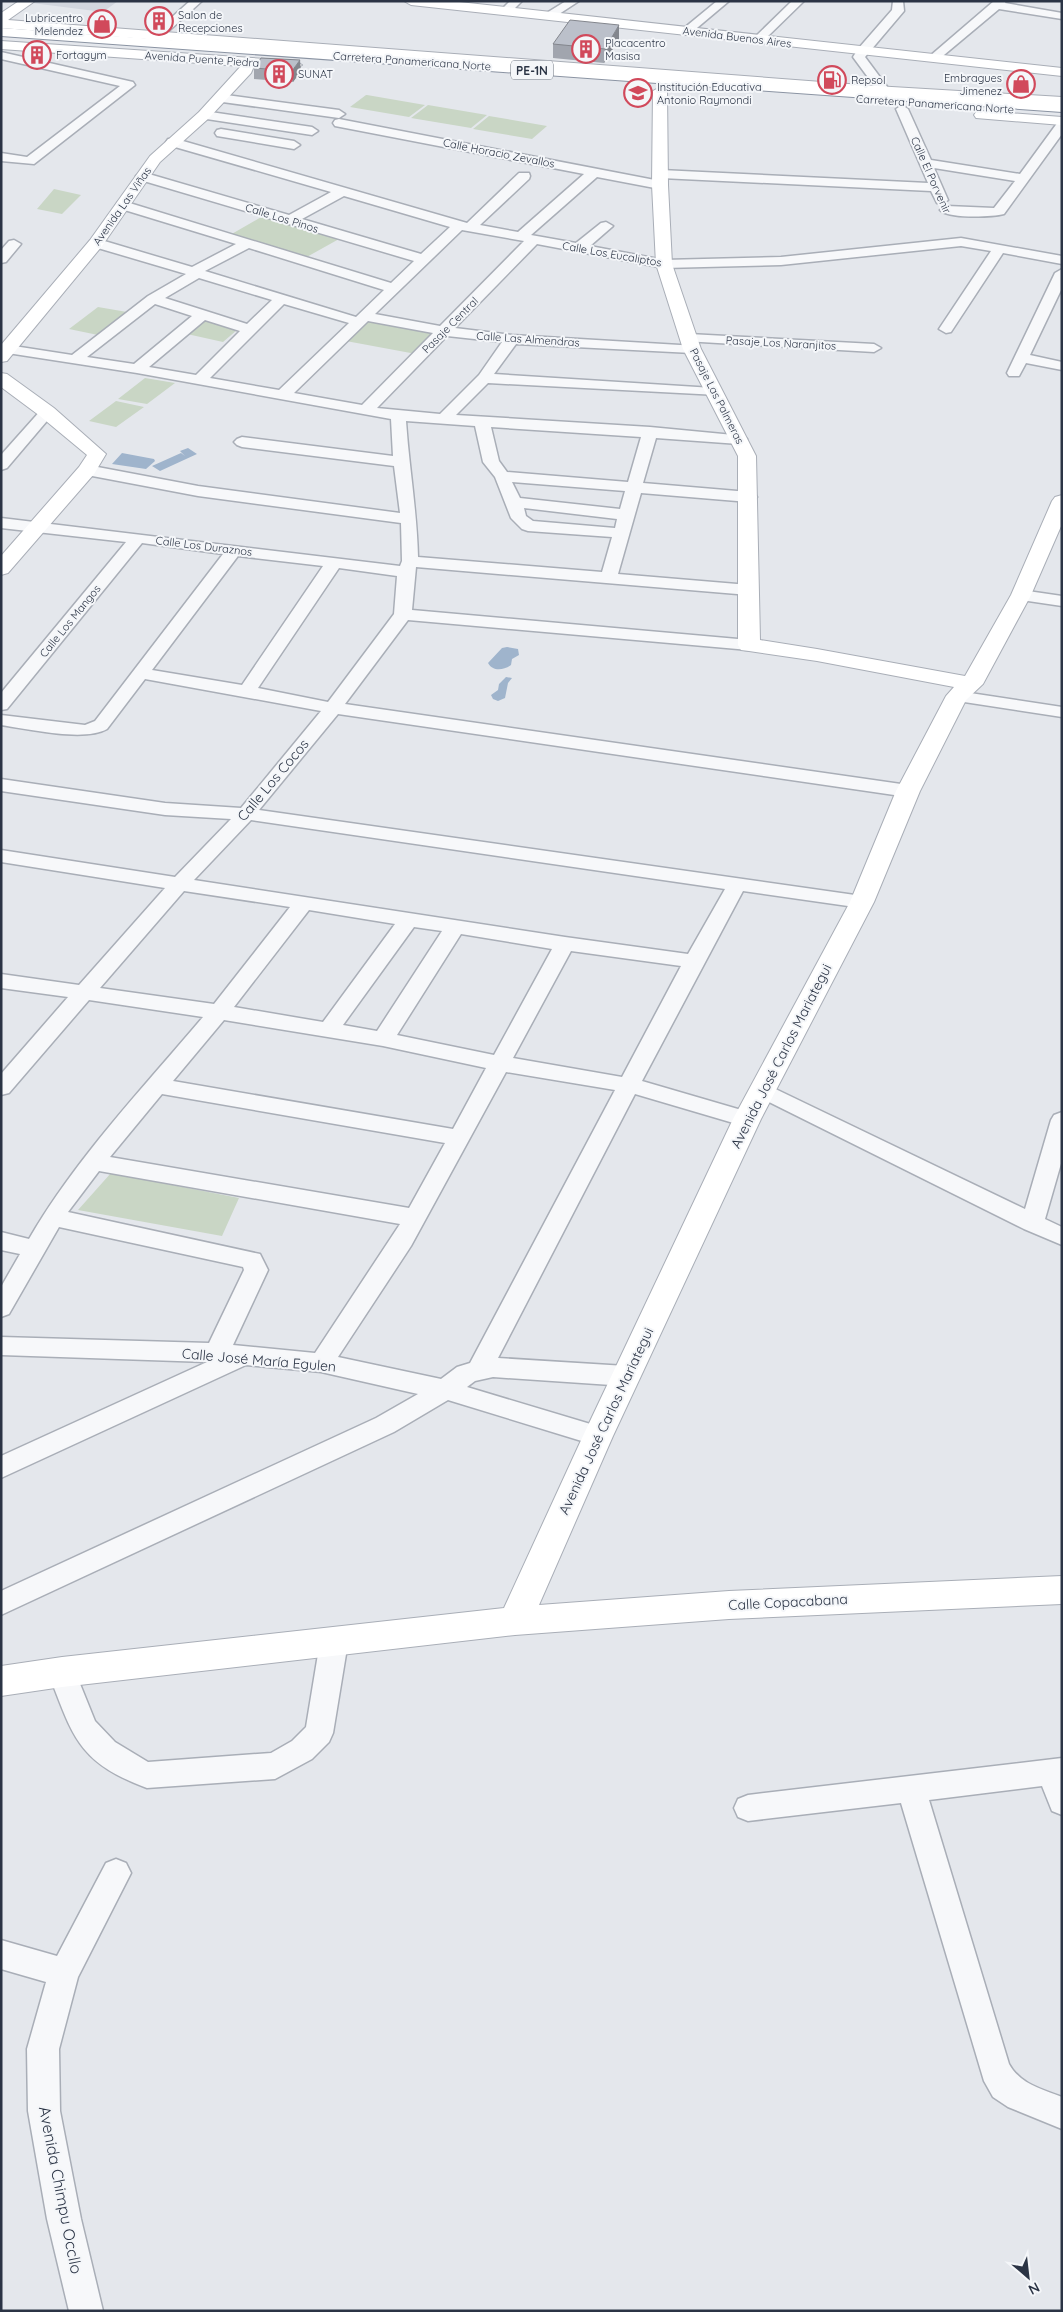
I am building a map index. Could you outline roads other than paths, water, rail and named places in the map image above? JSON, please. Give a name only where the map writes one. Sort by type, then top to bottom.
[{"type":"main road","points":[[1,19],[28,1]]},
{"type":"main road","name":"Avenida Buenos Aires","points":[[411,1],[446,3],[1062,72]]},
{"type":"main road","name":"Avenida Puente Piedra","points":[[1,24],[887,93],[1062,101]]},
{"type":"main road","points":[[76,30],[185,48],[249,62]]},
{"type":"main road","name":"Carretera Panamericana Norte","points":[[1,32],[185,48],[1062,113]]},
{"type":"main road","name":"Carretera Panamericana Norte","points":[[1,38],[887,93],[1062,108]]},
{"type":"main road","name":"Avenida Puente Piedra","points":[[1,45],[1062,121]]},
{"type":"main road","name":"Avenida Las Viñas","points":[[3,351],[96,243],[142,176],[172,142],[204,115],[246,70],[249,62]]},
{"type":"main road","name":"Pasaje Las Palmeras","points":[[660,91],[660,180],[664,264],[690,344],[747,456],[750,497],[749,645]]},
{"type":"main road","points":[[1,378],[47,412],[97,454],[87,470],[1,569]]},
{"type":"main road","name":"Avenida José Carlos Mariategui","points":[[515,1621],[598,1436],[747,1120],[862,902],[908,791],[964,690],[1021,596],[1062,500]]},
{"type":"main road","points":[[749,645],[817,655],[964,690]]},
{"type":"main road","name":"Calle Copacabana","points":[[1,1681],[62,1672],[515,1621],[729,1605],[1062,1590]]},
{"type":"street","points":[[158,36],[196,1]]},
{"type":"street","points":[[506,11],[517,1]]},
{"type":"street","points":[[549,16],[574,1]]},
{"type":"street","points":[[687,31],[724,1]]},
{"type":"street","points":[[759,39],[798,1]]},
{"type":"street","points":[[887,93],[859,57],[862,51],[898,11],[898,1]]},
{"type":"street","points":[[934,58],[999,3],[1062,16]]},
{"type":"street","points":[[1,56],[129,85],[30,160],[1,157]]},
{"type":"street","name":"Calle Horacio Zevallos","points":[[219,98],[339,119],[594,172],[660,180],[936,187]]},
{"type":"street","name":"Calle El Porvenir","points":[[902,109],[961,242]]},
{"type":"street","points":[[204,115],[312,131]]},
{"type":"street","points":[[947,210],[996,213],[1062,125]]},
{"type":"street","points":[[189,127],[294,145]]},
{"type":"street","name":"Calle Los Eucaliptos","points":[[172,142],[464,226],[664,264],[781,262],[961,242],[1062,260]]},
{"type":"street","points":[[926,163],[1023,178]]},
{"type":"street","name":"Pasaje Central","points":[[366,410],[444,331],[527,238],[594,172]]},
{"type":"street","name":"Calle Los Pinos","points":[[142,176],[423,259]]},
{"type":"street","points":[[283,395],[423,259],[524,176]]},
{"type":"street","points":[[290,220],[342,191]]},
{"type":"street","points":[[123,205],[393,288]]},
{"type":"street","points":[[224,236],[266,213]]},
{"type":"street","points":[[579,248],[606,226]]},
{"type":"street","points":[[304,260],[348,237]]},
{"type":"street","name":"Calle Las Almendras","points":[[96,243],[281,300],[362,319],[512,339],[690,344]]},
{"type":"street","points":[[75,359],[153,299],[248,243]]},
{"type":"street","points":[[1,259],[14,244]]},
{"type":"street","points":[[946,329],[1000,248]]},
{"type":"street","points":[[1014,373],[1062,273]]},
{"type":"street","points":[[153,299],[250,330]]},
{"type":"street","points":[[199,380],[281,300]]},
{"type":"street","points":[[137,369],[202,315]]},
{"type":"street","points":[[445,418],[484,378],[512,339]]},
{"type":"street","name":"Pasaje Los Naranjitos","points":[[690,344],[874,348]]},
{"type":"street","points":[[3,351],[75,359],[137,369],[398,416],[739,439]]},
{"type":"street","points":[[1021,358],[1062,366]]},
{"type":"street","points":[[484,378],[713,392]]},
{"type":"street","points":[[1,465],[47,412]]},
{"type":"street","points":[[398,416],[401,462],[409,518],[408,567],[403,614],[749,645]]},
{"type":"street","points":[[482,421],[490,462],[502,476],[519,518],[528,526],[622,533]]},
{"type":"street","points":[[609,577],[650,432]]},
{"type":"street","points":[[242,442],[401,462]]},
{"type":"street","points":[[87,470],[198,491],[409,518]]},
{"type":"street","points":[[502,476],[750,497]]},
{"type":"street","points":[[514,502],[627,515]]},
{"type":"street","name":"Calle Los Duraznos","points":[[1,523],[334,563],[609,577],[749,590]]},
{"type":"street","name":"Calle Los Mangos","points":[[1,705],[138,538]]},
{"type":"street","points":[[1,720],[94,729],[101,726],[234,550]]},
{"type":"street","points":[[247,691],[334,563]]},
{"type":"street","points":[[1021,596],[1062,602]]},
{"type":"street","name":"Calle Los Cocos","points":[[1,1088],[24,1064],[179,884],[246,814],[333,708],[403,614]]},
{"type":"street","points":[[140,673],[333,708],[908,791]]},
{"type":"street","points":[[964,690],[1062,712]]},
{"type":"street","points":[[1,785],[165,809],[246,814],[862,902]]},
{"type":"street","points":[[1,856],[565,944],[694,961]]},
{"type":"street","points":[[479,1370],[694,961],[738,884]]},
{"type":"street","points":[[1,1308],[53,1217],[92,1162],[218,1012],[304,903]]},
{"type":"street","points":[[328,1030],[409,919]]},
{"type":"street","points":[[383,1039],[455,926]]},
{"type":"street","points":[[321,1363],[416,1218],[498,1063],[565,944]]},
{"type":"street","points":[[1,981],[218,1012],[383,1039],[498,1063],[628,1085],[747,1120]]},
{"type":"street","points":[[1,1061],[24,1064]]},
{"type":"street","points":[[157,1086],[460,1138]]},
{"type":"street","points":[[763,1090],[1062,1237]]},
{"type":"street","points":[[1032,1222],[1062,1120]]},
{"type":"street","points":[[92,1162],[416,1218]]},
{"type":"street","points":[[53,1217],[252,1260],[256,1270],[217,1353]]},
{"type":"street","points":[[1,1241],[35,1249]]},
{"type":"street","name":"Calle José María Egulen","points":[[1,1346],[217,1353],[321,1363],[445,1390],[598,1436]]},
{"type":"street","points":[[1,1468],[244,1355]]},
{"type":"street","points":[[1,1604],[385,1425],[445,1390],[466,1374],[493,1367],[626,1376]]},
{"type":"street","points":[[62,1672],[85,1729],[110,1755],[128,1767],[147,1775],[275,1766],[302,1750],[319,1732],[334,1642]]},
{"type":"street","points":[[748,1808],[1057,1771],[1062,1802]]},
{"type":"street","points":[[911,1789],[995,2070],[1004,2086],[1019,2096],[1062,2113]]},
{"type":"street","name":"Avenida Chimpu Occllo","points":[[86,2311],[64,2219],[44,2111],[43,2049],[64,1973],[116,1873]]},
{"type":"street","points":[[1,1954],[64,1973]]},
{"type":"water","points":[[188,448],[197,454],[160,471],[152,466],[181,453],[185,456],[180,451]]},
{"type":"water","points":[[122,453],[154,459],[155,461],[146,469],[112,464]]},
{"type":"water","points":[[502,648],[518,649],[519,655],[512,659],[511,665],[499,669],[490,666],[488,663]]},
{"type":"water","points":[[506,677],[512,678],[508,683],[505,698],[498,701],[493,699],[491,695],[498,690],[499,684]]},
{"type":"place","name":"Salon de Recepciones","points":[[159,21]]},
{"type":"place","name":"Lubricentro Melendez","points":[[102,24]]},
{"type":"place","name":"Placacentro Masisa","points":[[586,49]]},
{"type":"place","name":"Fortagym","points":[[37,55]]},
{"type":"place","name":"SUNAT","points":[[279,74]]},
{"type":"place","name":"Repsol","points":[[832,80]]},
{"type":"place","name":"Embragues Jimenez","points":[[1021,84]]},
{"type":"place","name":"Institución Educativa Antonio Raymondi","points":[[638,93]]}]
